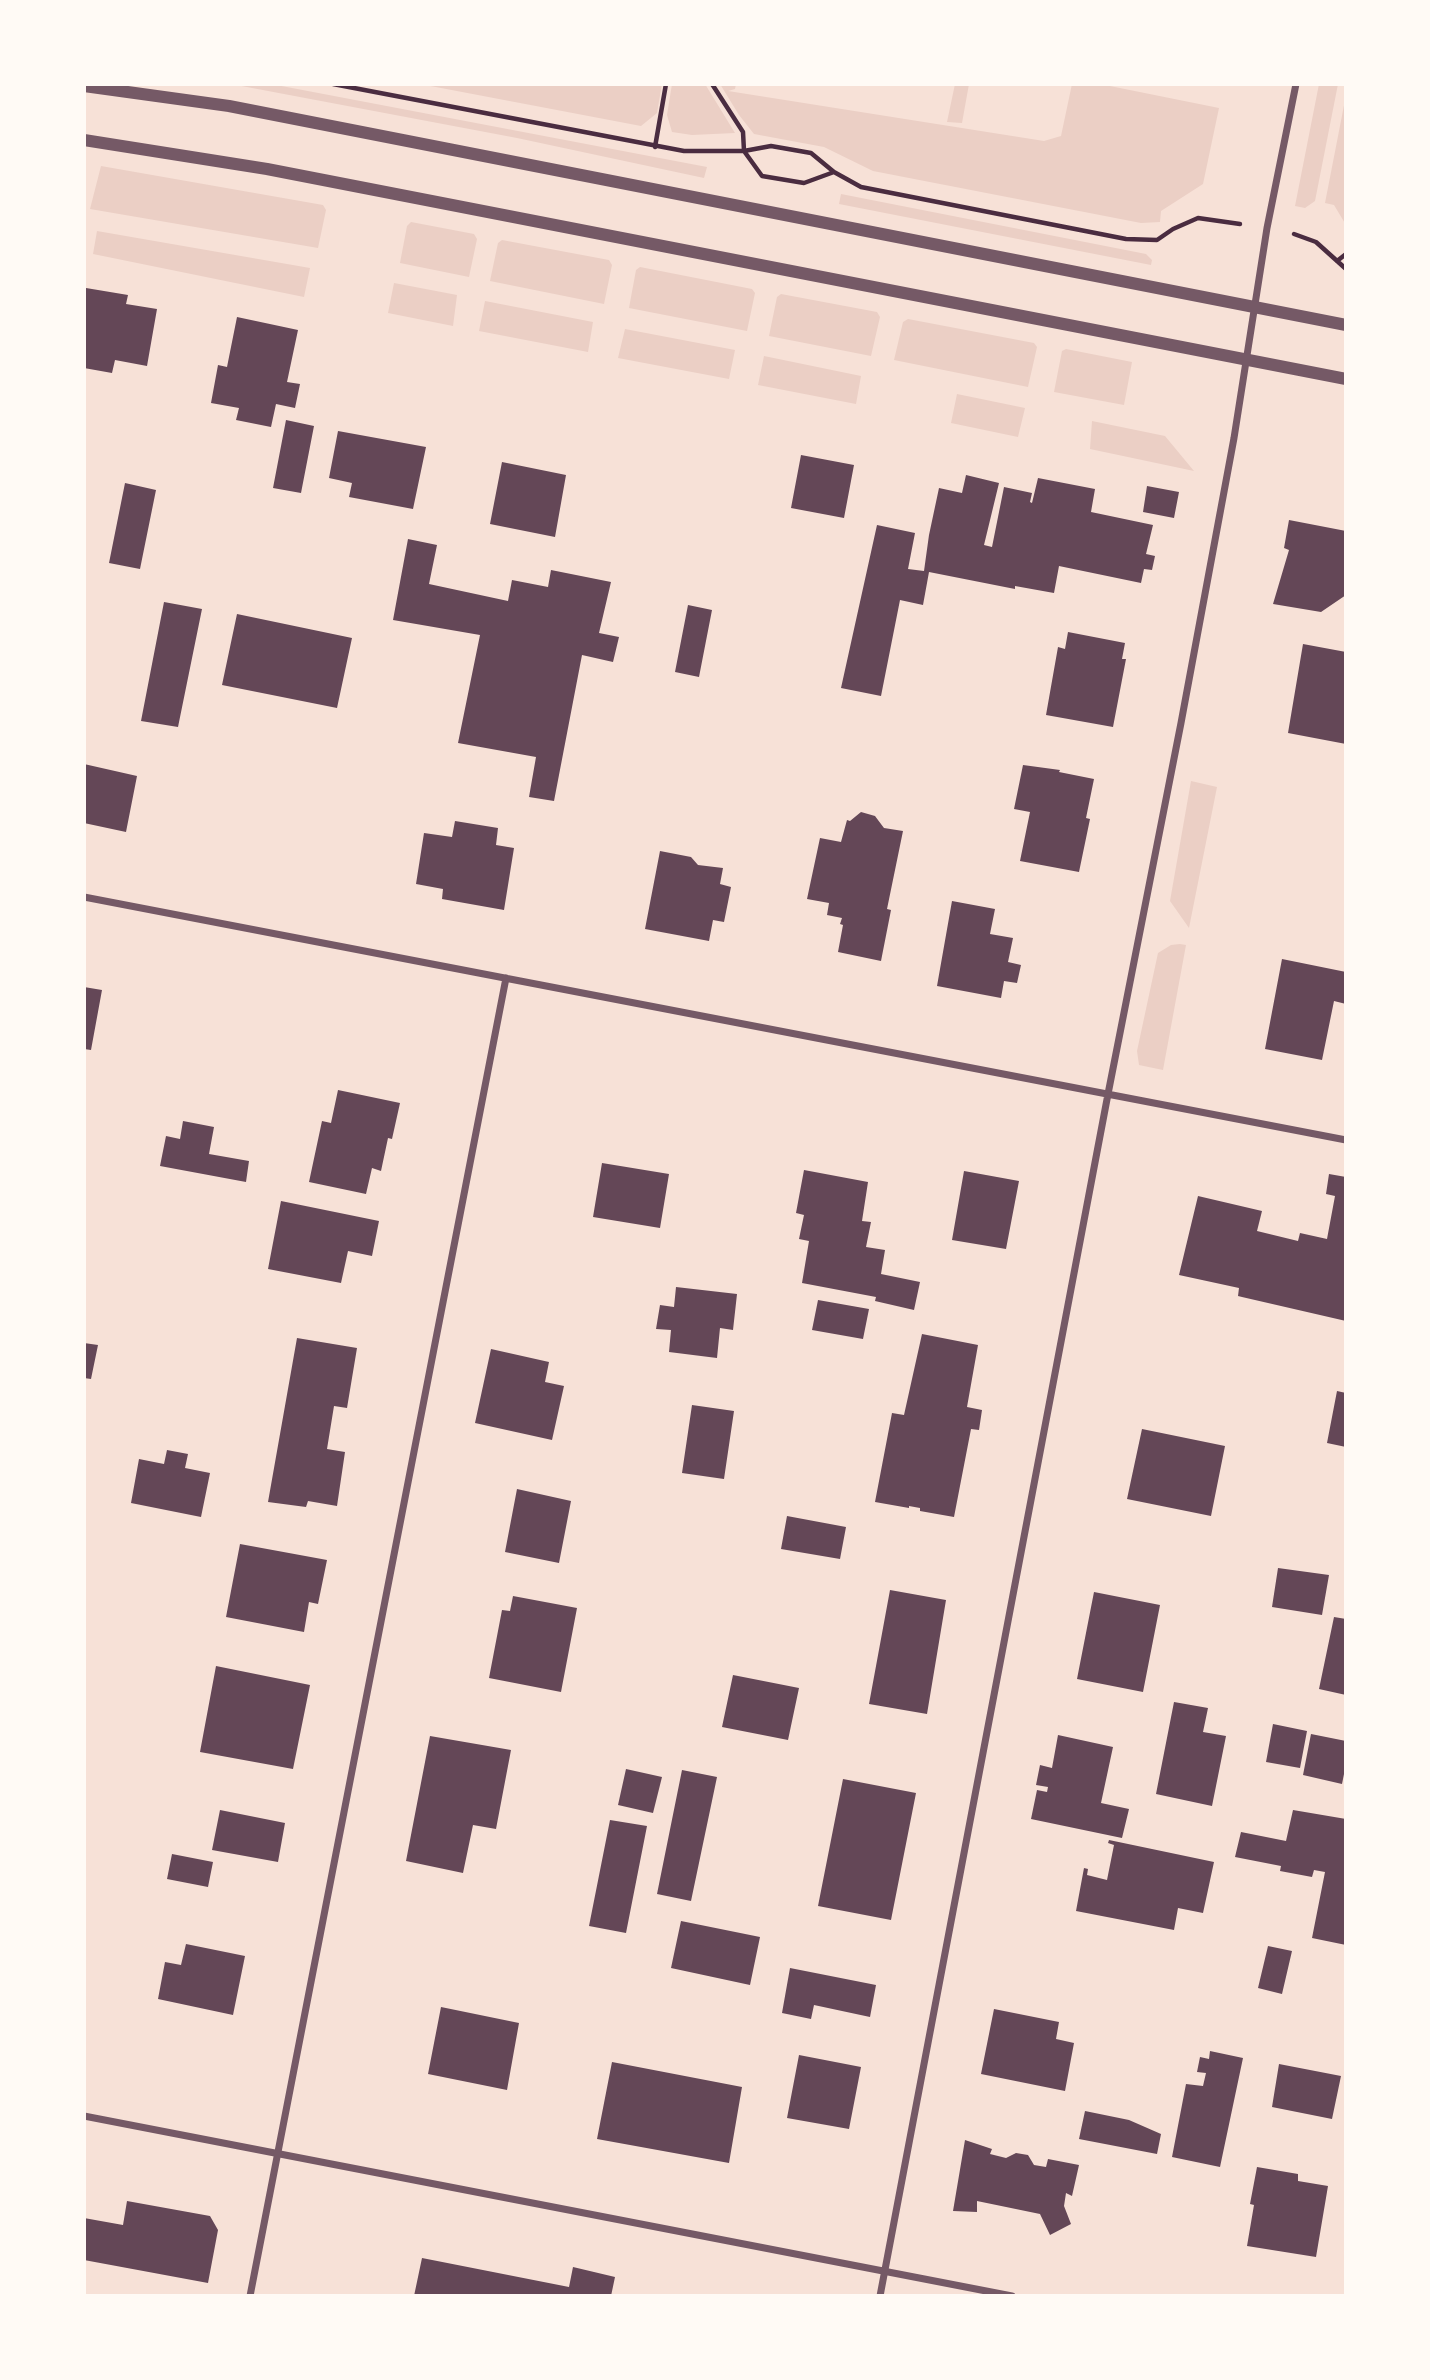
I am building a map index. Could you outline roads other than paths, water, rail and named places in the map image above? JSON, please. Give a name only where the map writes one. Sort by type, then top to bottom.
[{"type":"street","points":[[880,2296],[1181,723],[1232,449],[1267,228],[1296,84]]},
{"type":"street","points":[[84,86],[229,106],[1346,325]]},
{"type":"street","points":[[84,140],[267,169],[1346,379]]},
{"type":"street","points":[[84,897],[1346,1140]]},
{"type":"street","points":[[250,2296],[506,978]]},
{"type":"street","points":[[84,2116],[1012,2296]]}]
